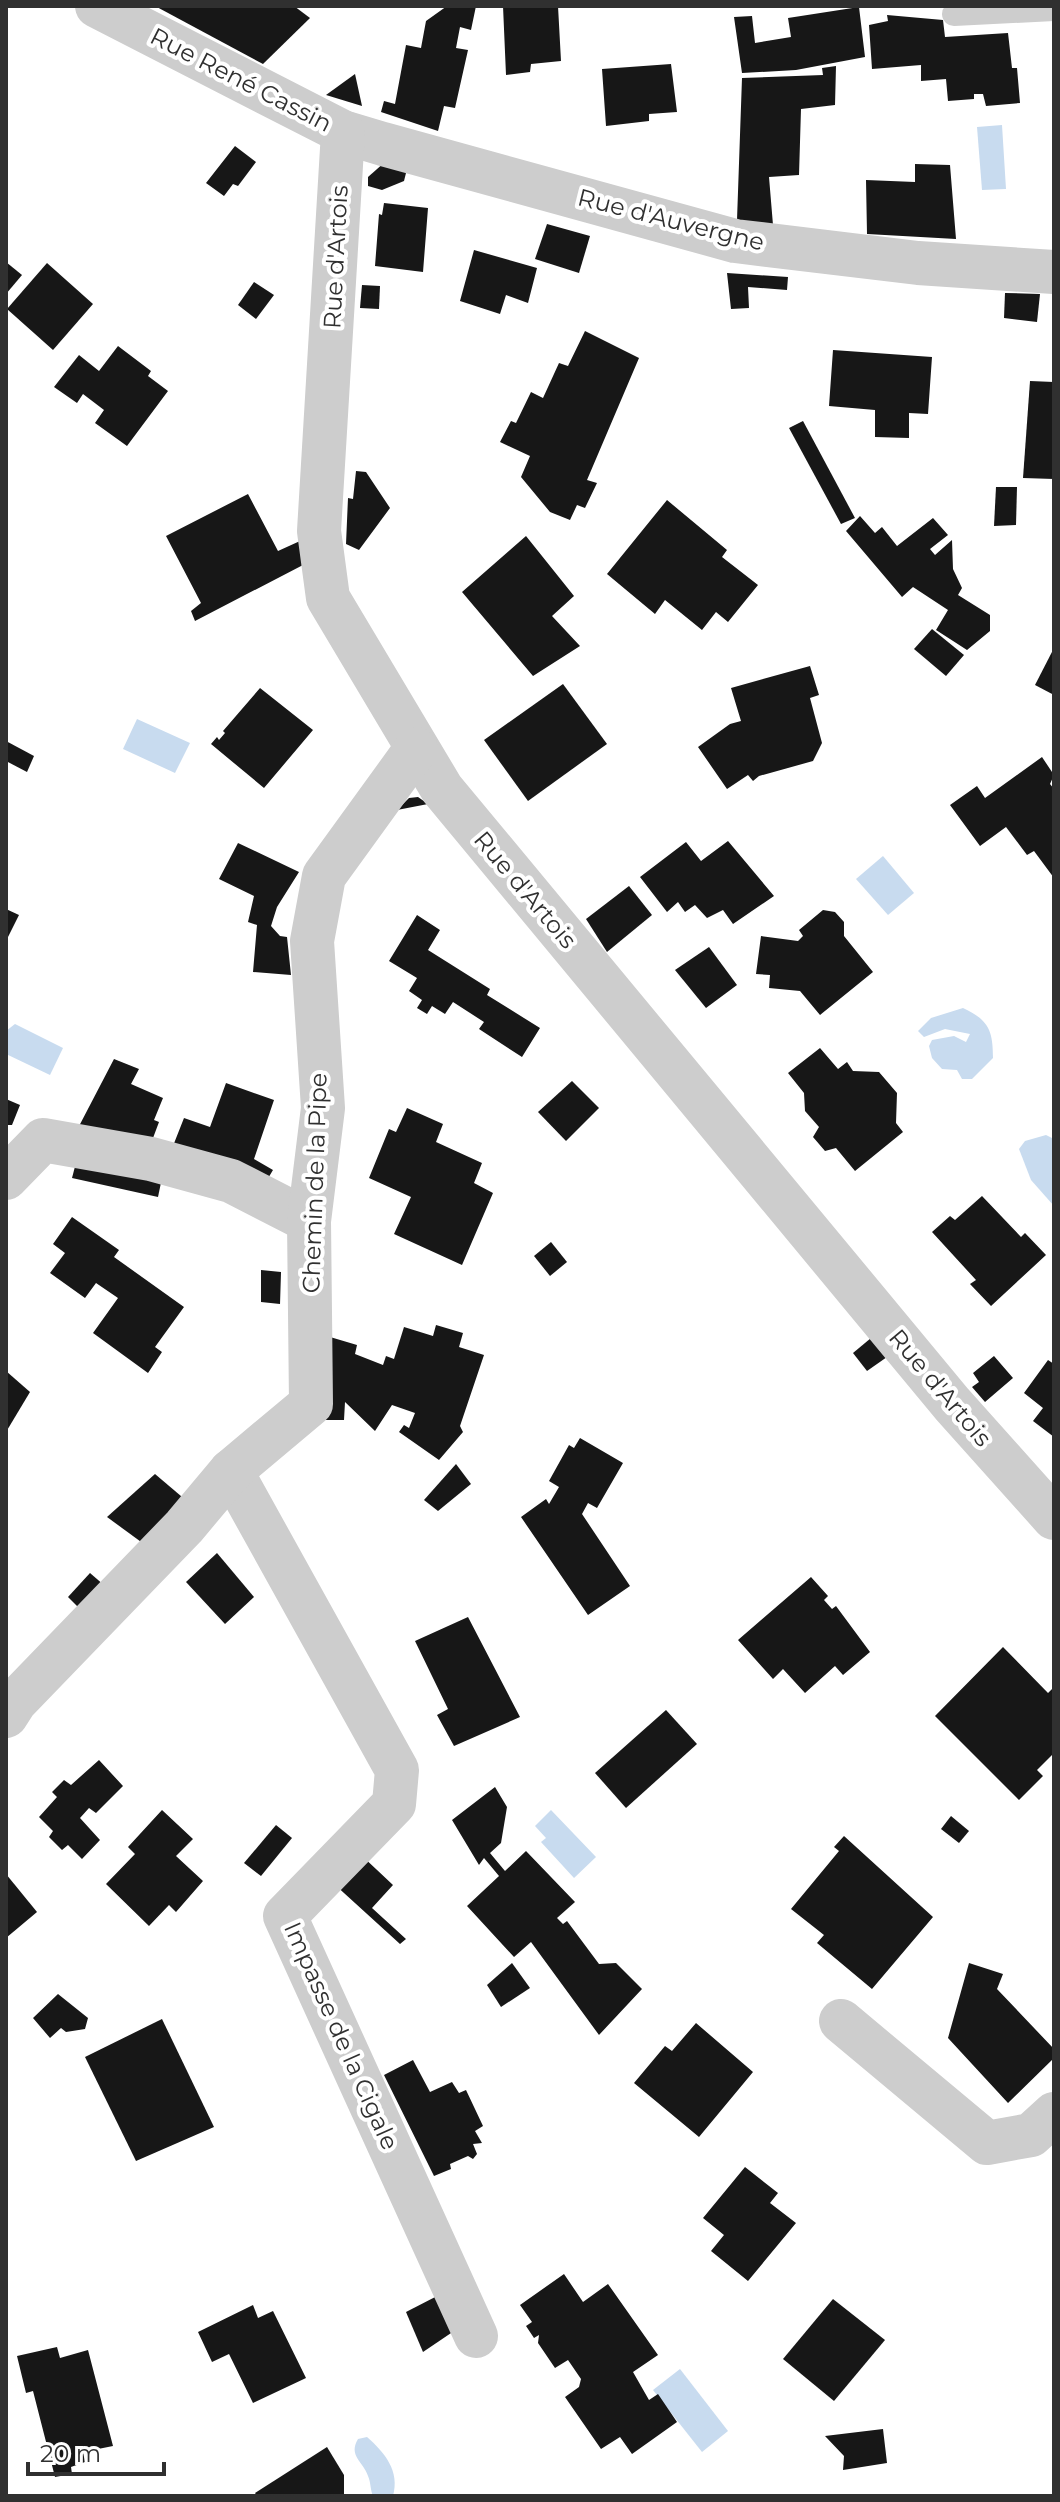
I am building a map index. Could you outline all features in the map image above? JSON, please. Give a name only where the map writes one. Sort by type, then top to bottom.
[{"type":"street","name":"Rue René Cassin","points":[[97,6],[343,132]]},
{"type":"street","name":"Rue d'Auvergne","points":[[343,132],[735,241],[918,263],[1054,272]]},
{"type":"street","name":"Rue d'Artois","points":[[343,132],[319,531],[328,598],[442,789],[952,1404],[1053,1515]]},
{"type":"street","name":"Chemin de la Pipe","points":[[6,1716],[184,1527],[231,1471],[311,1404],[309,1221],[323,1108],[312,941],[324,876],[416,749]]},
{"type":"street","points":[[6,1178],[43,1140],[151,1159],[231,1181],[309,1221]]},
{"type":"street","name":"Impasse de la Cigale","points":[[231,1471],[397,1770],[394,1804],[285,1916],[476,2336]]},
{"type":"street","points":[[841,2021],[987,2143],[1031,2135],[1054,2114]]},
{"type":"lane","points":[[954,14],[1054,9]]},
{"type":"water","points":[[1002,125],[1006,189],[982,190],[977,127]]},
{"type":"water","points":[[137,719],[190,743],[175,773],[123,749]]},
{"type":"water","points":[[883,856],[914,893],[888,915],[856,879]]},
{"type":"water","points":[[963,1008],[984,1022],[992,1040],[993,1058],[972,1079],[962,1079],[957,1070],[942,1069],[932,1058],[929,1046],[932,1040],[954,1036],[966,1042],[970,1034],[945,1029],[924,1037],[918,1031],[931,1018]]},
{"type":"water","points":[[15,1024],[63,1048],[50,1075],[6,1054],[6,1031]]},
{"type":"water","points":[[1046,1135],[1054,1139],[1054,1206],[1031,1180],[1019,1149],[1025,1141]]},
{"type":"water","points":[[551,1810],[596,1857],[574,1878],[541,1842],[546,1838],[535,1826]]},
{"type":"water","points":[[680,2369],[728,2431],[702,2452],[653,2390]]},
{"type":"water","points":[[367,2437],[380,2449],[393,2471],[393,2496],[373,2496],[368,2476],[355,2450],[358,2439]]},
{"type":"building","points":[[155,6],[294,6],[310,18],[263,64]]},
{"type":"building","points":[[447,6],[476,6],[471,30],[460,27],[456,48],[468,50],[455,108],[444,106],[438,131],[381,112],[384,101],[395,104],[406,45],[421,48],[426,21]]},
{"type":"building","points":[[503,6],[558,6],[561,61],[531,64],[530,72],[506,75]]},
{"type":"building","points":[[859,7],[865,57],[796,70],[742,73],[734,17],[752,16],[755,43],[791,37],[788,18]]},
{"type":"building","points":[[887,15],[943,20],[945,37],[1008,33],[1012,68],[1017,68],[1020,103],[986,106],[983,94],[974,94],[974,99],[948,101],[946,79],[921,81],[921,65],[872,69],[869,25],[888,21]]},
{"type":"building","points":[[671,64],[677,112],[649,114],[649,121],[606,126],[602,69]]},
{"type":"building","points":[[836,66],[835,105],[801,109],[799,175],[769,177],[773,225],[737,220],[742,78],[823,75],[822,68]]},
{"type":"building","points":[[355,74],[362,106],[326,95]]},
{"type":"building","points":[[235,146],[256,162],[238,186],[233,184],[224,196],[206,183]]},
{"type":"building","points":[[385,162],[407,169],[404,181],[382,190],[368,186],[368,177]]},
{"type":"building","points":[[915,164],[950,165],[956,239],[867,234],[866,180],[915,182]]},
{"type":"building","points":[[384,203],[428,208],[423,272],[375,266],[379,214],[382,215]]},
{"type":"building","points":[[547,224],[590,236],[579,273],[535,259]]},
{"type":"building","points":[[474,250],[537,268],[528,303],[506,295],[500,314],[460,301]]},
{"type":"building","points":[[6,262],[22,275],[6,294]]},
{"type":"building","points":[[47,263],[93,304],[53,350],[7,309]]},
{"type":"building","points":[[727,273],[788,277],[787,290],[748,287],[749,308],[731,309]]},
{"type":"building","points":[[254,282],[274,295],[256,319],[238,305]]},
{"type":"building","points":[[362,285],[380,286],[379,309],[360,308]]},
{"type":"building","points":[[1005,293],[1040,294],[1037,322],[1004,318]]},
{"type":"building","points":[[585,331],[639,358],[587,480],[597,483],[585,508],[577,505],[570,520],[550,512],[521,477],[530,456],[500,442],[511,421],[516,423],[531,392],[543,398],[559,363],[568,366]]},
{"type":"building","points":[[118,346],[151,371],[148,376],[168,391],[127,446],[95,423],[104,410],[83,394],[77,403],[54,387],[79,355],[99,371]]},
{"type":"building","points":[[833,350],[932,357],[928,414],[909,413],[909,438],[875,437],[875,410],[829,406]]},
{"type":"building","points":[[1030,381],[1054,382],[1054,479],[1023,478]]},
{"type":"building","points":[[803,421],[855,518],[841,524],[789,428]]},
{"type":"building","points":[[356,471],[366,472],[390,508],[359,550],[346,544],[348,498],[353,499]]},
{"type":"building","points":[[996,487],[1017,487],[1016,525],[994,526]]},
{"type":"building","points":[[248,494],[278,551],[300,541],[303,565],[195,621],[191,611],[201,603],[166,536]]},
{"type":"building","points":[[667,500],[727,550],[722,557],[758,585],[728,622],[716,612],[702,630],[665,600],[655,614],[607,574]]},
{"type":"building","points":[[860,516],[875,533],[882,527],[897,546],[933,518],[948,535],[930,549],[935,555],[952,540],[953,569],[962,588],[958,595],[990,615],[990,631],[967,650],[936,630],[948,610],[913,587],[902,597],[846,531]]},
{"type":"building","points":[[526,536],[574,596],[552,616],[580,646],[533,676],[462,592]]},
{"type":"building","points":[[932,629],[964,655],[946,676],[914,649]]},
{"type":"building","points":[[1054,648],[1054,695],[1035,685]]},
{"type":"building","points":[[810,666],[819,695],[810,698],[822,743],[813,761],[759,776],[753,781],[748,775],[727,789],[698,747],[730,724],[741,721],[731,688]]},
{"type":"building","points":[[563,684],[607,744],[528,801],[484,740]]},
{"type":"building","points":[[260,688],[313,730],[264,788],[211,744],[217,737],[219,740],[225,733],[223,731]]},
{"type":"building","points":[[6,741],[34,756],[27,772],[6,761]]},
{"type":"building","points":[[1042,757],[1054,775],[1050,784],[1054,789],[1054,878],[1034,851],[1027,855],[1006,827],[980,846],[950,805],[977,786],[985,798]]},
{"type":"building","points":[[418,797],[428,804],[397,810],[409,798]]},
{"type":"building","points":[[728,841],[774,896],[733,924],[723,910],[707,918],[695,905],[685,912],[678,902],[667,912],[640,877],[686,842],[701,861]]},
{"type":"building","points":[[238,843],[299,872],[277,907],[271,926],[280,936],[287,937],[291,975],[253,972],[257,925],[248,922],[254,896],[219,879]]},
{"type":"building","points":[[629,886],[652,915],[607,952],[586,919]]},
{"type":"building","points":[[6,909],[19,915],[6,941]]},
{"type":"building","points":[[823,910],[835,912],[844,922],[844,936],[873,972],[820,1015],[800,991],[769,988],[770,975],[756,974],[761,936],[798,941],[803,936],[799,930]]},
{"type":"building","points":[[417,915],[440,930],[428,950],[490,989],[487,995],[540,1028],[522,1057],[479,1029],[484,1022],[453,1002],[445,1014],[432,1006],[427,1014],[417,1008],[422,1000],[409,991],[417,978],[389,961]]},
{"type":"building","points":[[709,947],[737,985],[706,1008],[675,970]]},
{"type":"building","points":[[820,1048],[838,1069],[847,1062],[853,1071],[879,1072],[897,1093],[896,1123],[903,1132],[855,1171],[836,1148],[825,1151],[813,1137],[819,1127],[805,1111],[804,1093],[788,1073]]},
{"type":"building","points":[[114,1059],[139,1069],[131,1084],[163,1098],[154,1120],[159,1122],[150,1146],[77,1130]]},
{"type":"building","points":[[572,1081],[599,1108],[566,1141],[538,1112]]},
{"type":"building","points":[[226,1083],[274,1100],[254,1159],[273,1170],[264,1185],[171,1151],[184,1118],[210,1127]]},
{"type":"building","points":[[6,1099],[20,1105],[12,1125],[6,1125]]},
{"type":"building","points":[[407,1108],[443,1124],[436,1142],[482,1163],[474,1183],[493,1193],[462,1265],[394,1234],[411,1197],[369,1178],[389,1129],[396,1132]]},
{"type":"building","points":[[78,1155],[163,1173],[158,1197],[72,1178]]},
{"type":"building","points":[[982,1196],[1021,1237],[1025,1233],[1046,1255],[991,1306],[970,1284],[976,1280],[932,1232],[950,1216],[955,1220]]},
{"type":"building","points":[[72,1217],[119,1250],[114,1257],[184,1307],[155,1347],[162,1352],[148,1373],[93,1333],[118,1298],[96,1283],[85,1298],[50,1273],[65,1253],[53,1244]]},
{"type":"building","points":[[551,1242],[567,1262],[550,1276],[534,1256]]},
{"type":"building","points":[[261,1270],[281,1272],[280,1304],[261,1302]]},
{"type":"building","points":[[436,1325],[463,1333],[459,1347],[484,1355],[460,1426],[463,1432],[439,1460],[399,1432],[404,1425],[409,1428],[415,1413],[392,1405],[375,1431],[345,1402],[344,1420],[322,1420],[320,1334],[357,1345],[355,1354],[383,1365],[386,1356],[394,1359],[404,1327],[433,1336]]},
{"type":"building","points":[[871,1338],[887,1357],[867,1371],[853,1353]]},
{"type":"building","points":[[994,1356],[1013,1378],[985,1402],[972,1387],[979,1382],[973,1373]]},
{"type":"building","points":[[1048,1360],[1054,1364],[1054,1437],[1033,1421],[1043,1408],[1024,1393]]},
{"type":"building","points":[[6,1371],[30,1392],[6,1432]]},
{"type":"building","points":[[580,1438],[623,1463],[597,1508],[588,1503],[582,1514],[630,1586],[588,1615],[521,1517],[546,1499],[549,1504],[559,1487],[549,1481],[569,1445],[574,1448]]},
{"type":"building","points":[[456,1464],[471,1484],[438,1511],[424,1500]]},
{"type":"building","points":[[155,1474],[188,1502],[148,1547],[107,1517]]},
{"type":"building","points":[[217,1553],[254,1597],[225,1624],[186,1582]]},
{"type":"building","points":[[90,1573],[105,1586],[82,1611],[68,1597]]},
{"type":"building","points":[[811,1577],[828,1596],[824,1600],[832,1609],[836,1606],[870,1652],[843,1675],[835,1666],[805,1693],[783,1669],[773,1679],[738,1640]]},
{"type":"building","points":[[468,1617],[520,1717],[454,1746],[437,1715],[448,1709],[415,1641]]},
{"type":"building","points":[[1003,1647],[1048,1693],[1054,1687],[1054,1753],[1037,1770],[1043,1776],[1019,1800],[935,1716]]},
{"type":"building","points":[[666,1710],[697,1744],[626,1808],[595,1773]]},
{"type":"building","points":[[99,1760],[123,1786],[96,1813],[89,1808],[80,1818],[100,1840],[82,1859],[68,1845],[62,1850],[49,1837],[53,1831],[39,1817],[57,1797],[52,1792],[64,1780],[71,1785]]},
{"type":"building","points":[[495,1787],[507,1807],[501,1843],[490,1853],[505,1871],[526,1851],[575,1902],[557,1918],[563,1924],[567,1921],[599,1964],[616,1963],[642,1989],[599,2035],[531,1942],[514,1957],[467,1906],[499,1876],[484,1858],[479,1865],[452,1820]]},
{"type":"building","points":[[162,1810],[193,1839],[176,1856],[203,1881],[176,1912],[169,1905],[149,1926],[106,1884],[135,1854],[128,1847]]},
{"type":"building","points":[[951,1816],[969,1831],[959,1843],[941,1829]]},
{"type":"building","points":[[276,1825],[292,1838],[261,1876],[244,1863]]},
{"type":"building","points":[[844,1836],[933,1917],[872,1989],[817,1943],[824,1935],[791,1909],[839,1851],[834,1847]]},
{"type":"building","points":[[360,1854],[393,1885],[372,1908],[406,1939],[400,1944],[333,1883]]},
{"type":"building","points":[[6,1874],[37,1912],[6,1938]]},
{"type":"building","points":[[512,1963],[530,1988],[501,2007],[487,1985]]},
{"type":"building","points":[[969,1963],[1003,1974],[997,1989],[1054,2049],[1054,2058],[1008,2103],[948,2038]]},
{"type":"building","points":[[58,1994],[88,2018],[85,2029],[66,2032],[61,2028],[50,2038],[33,2018]]},
{"type":"building","points":[[162,2019],[214,2127],[136,2161],[85,2057]]},
{"type":"building","points":[[696,2023],[753,2072],[699,2137],[634,2083],[665,2046],[672,2051]]},
{"type":"building","points":[[413,2060],[430,2092],[452,2082],[459,2093],[466,2090],[483,2126],[475,2131],[482,2143],[473,2144],[477,2154],[473,2159],[468,2156],[450,2164],[451,2169],[434,2176],[384,2075]]},
{"type":"building","points":[[745,2167],[778,2193],[770,2203],[796,2223],[748,2281],[711,2251],[724,2235],[703,2218]]},
{"type":"building","points":[[564,2274],[583,2302],[608,2284],[658,2355],[633,2372],[649,2400],[658,2394],[677,2422],[632,2454],[620,2437],[601,2449],[565,2397],[579,2387],[581,2379],[568,2360],[555,2368],[538,2343],[539,2335],[534,2338],[526,2326],[532,2322],[520,2305]]},
{"type":"building","points":[[441,2294],[457,2329],[423,2352],[406,2312]]},
{"type":"building","points":[[833,2299],[885,2340],[834,2401],[783,2359]]},
{"type":"building","points":[[253,2305],[258,2318],[273,2311],[306,2378],[253,2403],[229,2354],[212,2362],[198,2332]]},
{"type":"building","points":[[57,2347],[60,2358],[88,2350],[113,2446],[83,2452],[85,2462],[71,2467],[72,2474],[55,2477],[33,2391],[26,2393],[17,2356]]},
{"type":"building","points":[[883,2429],[887,2463],[843,2470],[844,2456],[825,2436]]},
{"type":"building","points":[[327,2447],[344,2475],[344,2496],[257,2496],[255,2493]]}]
